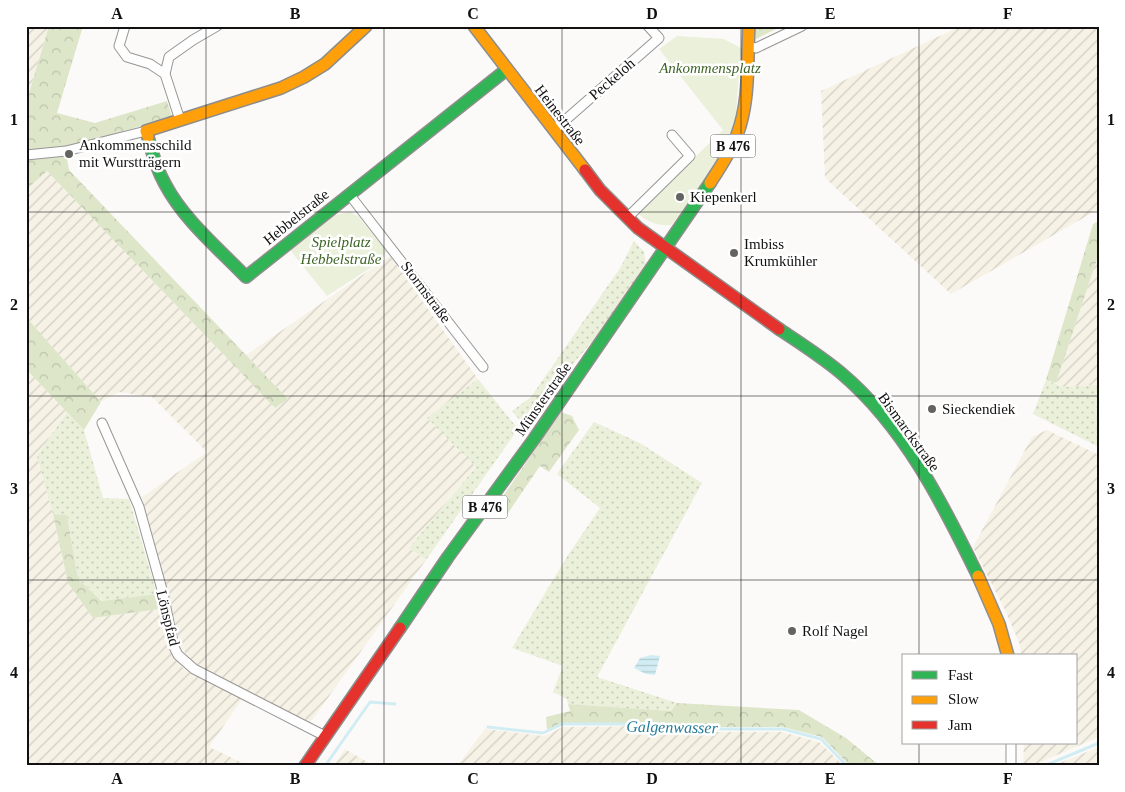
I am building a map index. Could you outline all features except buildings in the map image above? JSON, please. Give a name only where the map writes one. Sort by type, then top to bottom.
[{"type":"street","points":[[125,26],[119,46],[127,57],[150,64],[165,74]]},
{"type":"street","points":[[180,120],[165,74],[169,57],[217,26]]},
{"type":"street","points":[[26,155],[66,151],[146,131],[281,88],[304,77],[324,64],[366,26]]},
{"type":"street","name":"Heinestraße","points":[[474,26],[600,190],[638,228],[666,248]]},
{"type":"street","name":"Peckeloh","points":[[554,130],[658,38],[648,26]]},
{"type":"street","name":"Münsterstraße","points":[[304,766],[714,178],[735,141],[742,116],[749,26]]},
{"type":"street","points":[[748,46],[756,48],[802,26]]},
{"type":"street","name":"Hebbelstraße","points":[[146,131],[152,153],[165,184],[188,217],[246,277],[506,70]]},
{"type":"street","points":[[627,218],[690,156],[672,135]]},
{"type":"street","name":"Stormstraße","points":[[349,194],[483,368]]},
{"type":"street","name":"Bismarckstraße","points":[[666,248],[841,373],[862,393],[885,420],[920,470],[963,546],[996,615],[1007,654]]},
{"type":"street","name":"Lönspfad","points":[[102,422],[139,507],[163,593],[174,646],[178,655],[194,669],[325,736]]},
{"type":"street","points":[[1011,744],[1011,766]]},
{"type":"shaded area","points":[[26,26],[49,26],[26,103]]},
{"type":"shaded area","points":[[961,26],[1099,26],[1099,209],[951,294],[825,178],[821,91]]},
{"type":"shaded area","points":[[47,171],[275,408],[288,399],[246,355],[390,256],[478,379],[427,418],[476,467],[409,548],[426,560],[310,723],[191,661],[180,646],[142,497],[207,452],[152,397],[119,392],[101,402],[26,317],[26,190]]},
{"type":"shaded area","points":[[1099,253],[1099,385],[1064,387],[1056,383]]},
{"type":"shaded area","points":[[26,369],[67,412],[37,456],[53,514],[68,583],[94,618],[160,609],[166,638],[173,656],[183,668],[191,674],[243,698],[209,747],[249,766],[26,766]]},
{"type":"shaded area","points":[[1047,430],[1099,455],[1099,737],[1031,766],[1023,766],[1024,744],[1078,744],[1078,654],[1021,654],[1020,645],[1005,610],[973,547],[1032,437]]},
{"type":"shaded area","points":[[662,726],[715,732],[782,732],[819,742],[844,766],[457,766],[485,729],[544,736],[563,727]]},
{"type":"shaded area","points":[[1099,747],[1099,766],[1052,766]]},
{"type":"shaded area","points":[[345,749],[374,766],[334,766]]},
{"type":"green space","points":[[49,26],[83,26],[57,113],[95,123],[167,101],[172,117],[72,146],[65,146],[69,170],[288,399],[275,408],[47,171],[26,190],[26,103]]},
{"type":"green space","points":[[756,26],[782,26],[756,39]]},
{"type":"green space","name":"Ankommensplatz","points":[[677,36],[724,39],[741,48],[735,125],[728,144],[680,216],[671,225],[661,225],[645,219],[637,213],[723,130],[659,49]]},
{"type":"green space","name":"Spielplatz Hebbelstraße","points":[[350,212],[358,216],[387,252],[379,257],[381,261],[327,296],[290,250],[335,215]]},
{"type":"green space","points":[[1099,221],[1099,253],[1056,383],[1046,380],[1093,224]]},
{"type":"green space","points":[[634,241],[644,252],[646,265],[597,336],[573,364],[556,394],[529,431],[512,411],[531,397],[620,268]]},
{"type":"green space","points":[[26,317],[101,402],[84,430],[26,369]]},
{"type":"green space","points":[[478,379],[518,429],[426,560],[409,548],[476,467],[427,418]]},
{"type":"green space","points":[[1046,380],[1064,387],[1099,385],[1099,447],[1033,414]]},
{"type":"green space","points":[[67,412],[84,430],[103,498],[129,499],[157,594],[103,601],[78,579],[67,515],[53,514],[37,456]]},
{"type":"green space","points":[[561,412],[572,416],[579,430],[549,472],[540,466],[508,513],[497,505]]},
{"type":"green space","points":[[594,422],[640,443],[702,483],[597,677],[677,703],[671,711],[568,704],[567,699],[553,692],[563,666],[512,648],[568,555],[600,508],[557,474]]},
{"type":"green space","points":[[53,514],[67,515],[78,579],[102,601],[157,594],[160,609],[93,618],[68,583]]},
{"type":"green space","points":[[677,703],[799,710],[846,738],[880,766],[850,766],[822,737],[783,727],[561,723],[547,730],[546,717],[570,711],[568,704],[671,711]]},
{"type":"water","points":[[651,655],[660,656],[655,675],[646,674],[634,668],[640,658]]},
{"type":"waterway","name":"Galgenwasser","points":[[325,766],[370,702],[395,704]]},
{"type":"waterway","name":"Galgenwasser","points":[[488,727],[543,733],[562,724],[662,724],[715,729],[783,729],[821,739],[847,766]]},
{"type":"waterway","name":"Galgenwasser","points":[[1044,766],[1099,743]]},
{"type":"traffic: fast","points":[[148,137],[165,184],[182,210],[246,277],[506,70]]},
{"type":"traffic: fast","points":[[400,628],[448,557],[534,439],[710,183]]},
{"type":"traffic: fast","points":[[779,329],[841,373],[864,394],[884,417],[920,467],[936,494],[978,576]]},
{"type":"traffic: slow","points":[[148,137],[146,131],[281,88],[304,77],[325,64],[366,26]]},
{"type":"traffic: slow","points":[[474,26],[585,170]]},
{"type":"traffic: slow","points":[[710,183],[732,147],[741,122],[746,95],[749,26]]},
{"type":"traffic: slow","points":[[978,576],[999,624],[1007,654]]},
{"type":"traffic: jam","points":[[585,170],[600,190],[638,228],[779,329]]},
{"type":"traffic: jam","points":[[305,766],[400,628]]},
{"type":"place","name":"Ankommensschild mit Wurstträgern","points":[[69,154]]},
{"type":"place","name":"Kiepenkerl","points":[[680,197]]},
{"type":"place","name":"Imbiss Krumkühler","points":[[734,253]]},
{"type":"place","name":"Sieckendiek","points":[[932,409]]},
{"type":"place","name":"Rolf Nagel","points":[[792,631]]}]
